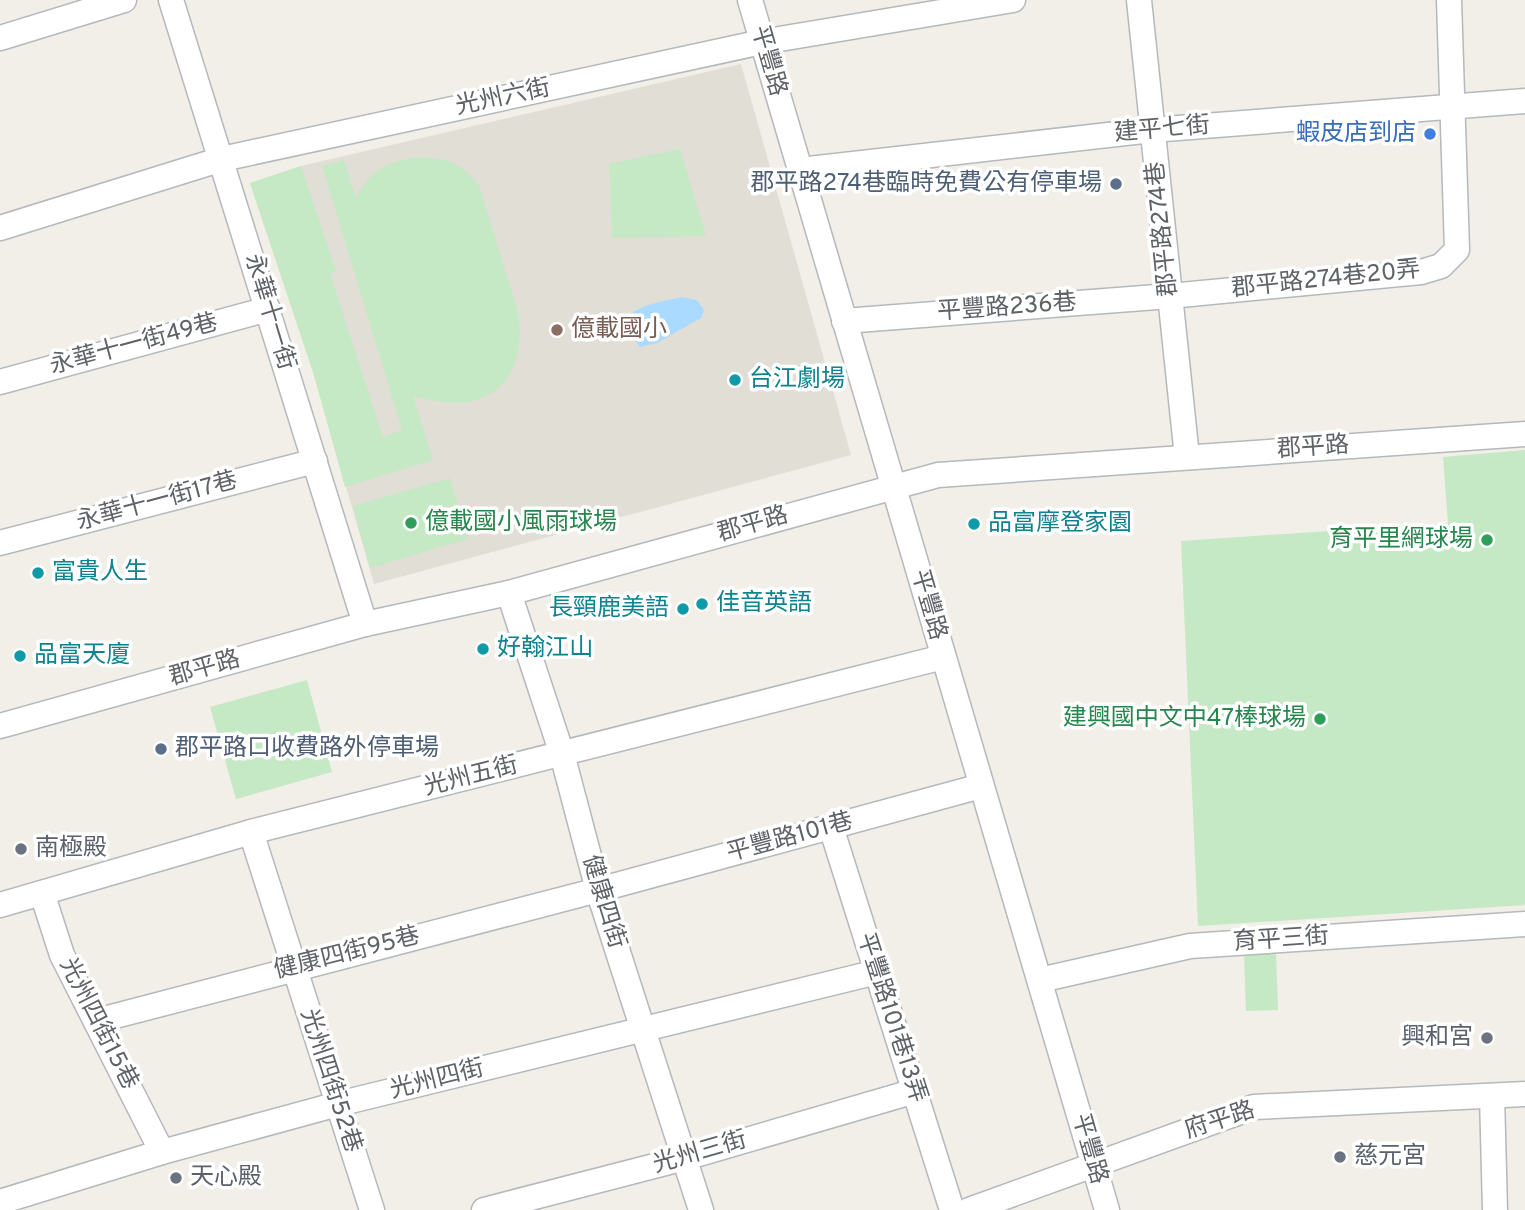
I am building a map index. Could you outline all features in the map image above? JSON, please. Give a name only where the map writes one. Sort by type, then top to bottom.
[{"type":"street","points":[[0,38],[124,0]]},
{"type":"street","name":"永華十一街","points":[[171,0],[365,624]]},
{"type":"street","name":"平豐路","points":[[750,0],[1107,1210]]},
{"type":"street","name":"光州六街","points":[[0,228],[222,159],[762,42],[1013,0]]},
{"type":"street","name":"郡平路274巷","points":[[1139,0],[1186,457]]},
{"type":"street","name":"郡平路274巷20弄","points":[[1170,296],[1421,272],[1441,266],[1457,250],[1449,0]]},
{"type":"street","name":"建平七街","points":[[800,170],[1152,130],[1525,101]]},
{"type":"street","name":"平豐路236巷","points":[[844,321],[1170,296]]},
{"type":"street","name":"永華十一街49巷","points":[[0,382],[268,309]]},
{"type":"street","name":"郡平路","points":[[0,726],[365,624],[509,593],[938,475],[1525,433]]},
{"type":"street","name":"永華十一街17巷","points":[[0,543],[315,461]]},
{"type":"street","name":"健康四街","points":[[509,593],[562,754],[598,890],[701,1210]]},
{"type":"street","name":"光州五街","points":[[0,905],[251,832],[943,657]]},
{"type":"street","name":"平豐路101巷","points":[[598,890],[981,786]]},
{"type":"street","name":"平豐路101巷13弄","points":[[831,827],[952,1210]]},
{"type":"street","name":"光州四街52巷","points":[[251,832],[372,1210]]},
{"type":"street","name":"健康四街95巷","points":[[96,1021],[294,967],[598,890]]},
{"type":"street","name":"光州四街15巷","points":[[42,893],[62,955],[162,1152]]},
{"type":"street","name":"育平三街","points":[[1040,980],[1190,946],[1525,923]]},
{"type":"street","name":"光州四街","points":[[3,1201],[162,1152],[338,1104],[877,972]]},
{"type":"street","name":"光州三街","points":[[484,1210],[685,1158],[915,1091]]},
{"type":"street","name":"府平路","points":[[969,1210],[1254,1107],[1525,1094]]},
{"type":"street","points":[[1492,1096],[1495,1210]]},
{"type":"shaded area","name":"億載國小","points":[[741,64],[851,455],[374,584],[313,372],[250,183],[301,166]]},
{"type":"green space","points":[[680,149],[706,236],[612,238],[609,164]]},
{"type":"green space","points":[[416,157],[452,162],[479,185],[517,309],[520,338],[518,352],[508,378],[487,396],[457,403],[413,396],[433,460],[345,487],[313,372],[250,183],[301,166],[336,271],[330,274],[383,437],[402,430],[322,166],[344,160],[356,198],[361,188],[380,169]]},
{"type":"green space","points":[[1525,450],[1525,905],[1198,926],[1181,541],[1448,523],[1443,457]]},
{"type":"green space","name":"億載國小風雨球場","points":[[450,478],[468,539],[370,568],[353,506]]},
{"type":"green space","points":[[307,680],[332,772],[236,799],[210,707]]},
{"type":"green space","points":[[1276,952],[1278,1010],[1246,1011],[1244,953]]},
{"type":"water","points":[[682,297],[697,300],[704,310],[701,318],[657,343],[640,347],[624,325],[633,312],[648,305]]},
{"type":"place","name":"蝦皮店到店","points":[[1430,134]]},
{"type":"place","name":"郡平路274巷臨時免費公有停車場","points":[[1116,184]]},
{"type":"place","name":"億載國小","points":[[557,330]]},
{"type":"place","name":"台江劇場","points":[[735,380]]},
{"type":"place","name":"億載國小風雨球場","points":[[411,523]]},
{"type":"place","name":"品富摩登家園","points":[[974,524]]},
{"type":"place","name":"育平里網球場","points":[[1487,540]]},
{"type":"place","name":"富貴人生","points":[[38,573]]},
{"type":"place","name":"佳音英語","points":[[702,604]]},
{"type":"place","name":"長頸鹿美語","points":[[683,609]]},
{"type":"place","name":"好翰江山","points":[[483,649]]},
{"type":"place","name":"品富天廈","points":[[20,656]]},
{"type":"place","name":"建興國中文中47棒球場","points":[[1320,719]]},
{"type":"place","name":"郡平路口收費路外停車場","points":[[161,749]]},
{"type":"place","name":"南極殿","points":[[21,849]]},
{"type":"place","name":"興和宮","points":[[1487,1038]]},
{"type":"place","name":"慈元宮","points":[[1340,1157]]},
{"type":"place","name":"天心殿","points":[[176,1178]]}]
